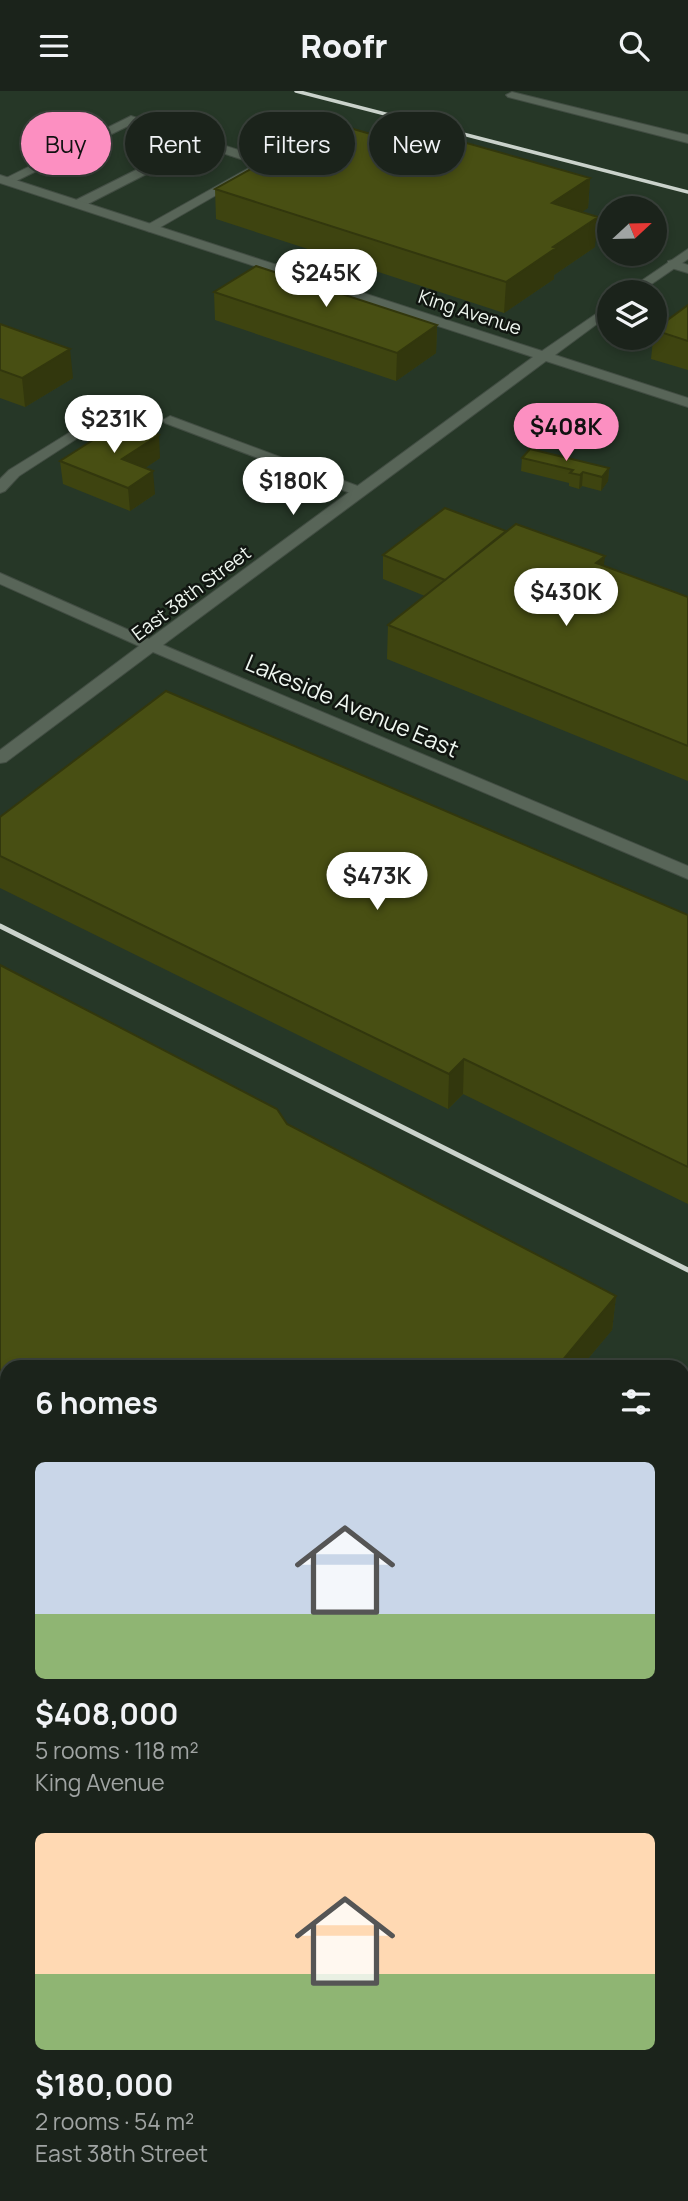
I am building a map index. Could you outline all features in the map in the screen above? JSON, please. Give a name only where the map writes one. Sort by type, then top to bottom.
[{"type":"street","points":[[512,95],[688,139]]},
{"type":"street","points":[[3,180],[125,123]]},
{"type":"street","points":[[152,228],[265,163],[225,150]]},
{"type":"street","points":[[78,204],[135,175]]},
{"type":"street","name":"King Avenue","points":[[3,180],[688,403]]},
{"type":"street","points":[[650,280],[688,253]]},
{"type":"street","points":[[673,264],[688,269]]},
{"type":"street","name":"East 38th Street","points":[[0,758],[542,355],[597,317]]},
{"type":"street","points":[[170,420],[358,491]]},
{"type":"street","points":[[0,488],[14,473],[85,427]]},
{"type":"street","name":"Lakeside Avenue East","points":[[0,578],[152,646],[688,873]]},
{"type":"shaded area","points":[[0,91],[688,91],[688,1360],[0,1360]]},
{"type":"building","points":[[355,129],[369,134],[369,175],[465,175],[465,143],[590,178],[552,203],[597,218],[506,282],[215,189],[240,175],[355,175]]},
{"type":"building","points":[[256,266],[437,325],[397,353],[214,292]]},
{"type":"building","points":[[688,305],[688,341],[667,334],[667,320]]},
{"type":"building","points":[[0,324],[70,349],[22,378],[0,370]]},
{"type":"building","points":[[123,421],[159,435],[122,459],[153,471],[128,488],[60,461]]},
{"type":"building","points":[[530,449],[609,468],[602,477],[583,472],[580,475],[570,473],[573,470],[522,458]]},
{"type":"building","points":[[445,508],[506,531],[445,580],[383,555]]},
{"type":"building","points":[[516,524],[605,556],[596,563],[688,597],[688,746],[388,625]]},
{"type":"building","points":[[166,691],[688,915],[688,1167],[464,1059],[449,1074],[0,856],[0,817]]},
{"type":"building","points":[[0,965],[277,1109],[287,1124],[616,1296],[563,1360],[0,1360]]},
{"type":"railway","points":[[296,91],[688,192]]},
{"type":"railway","points":[[0,926],[688,1270]]}]
